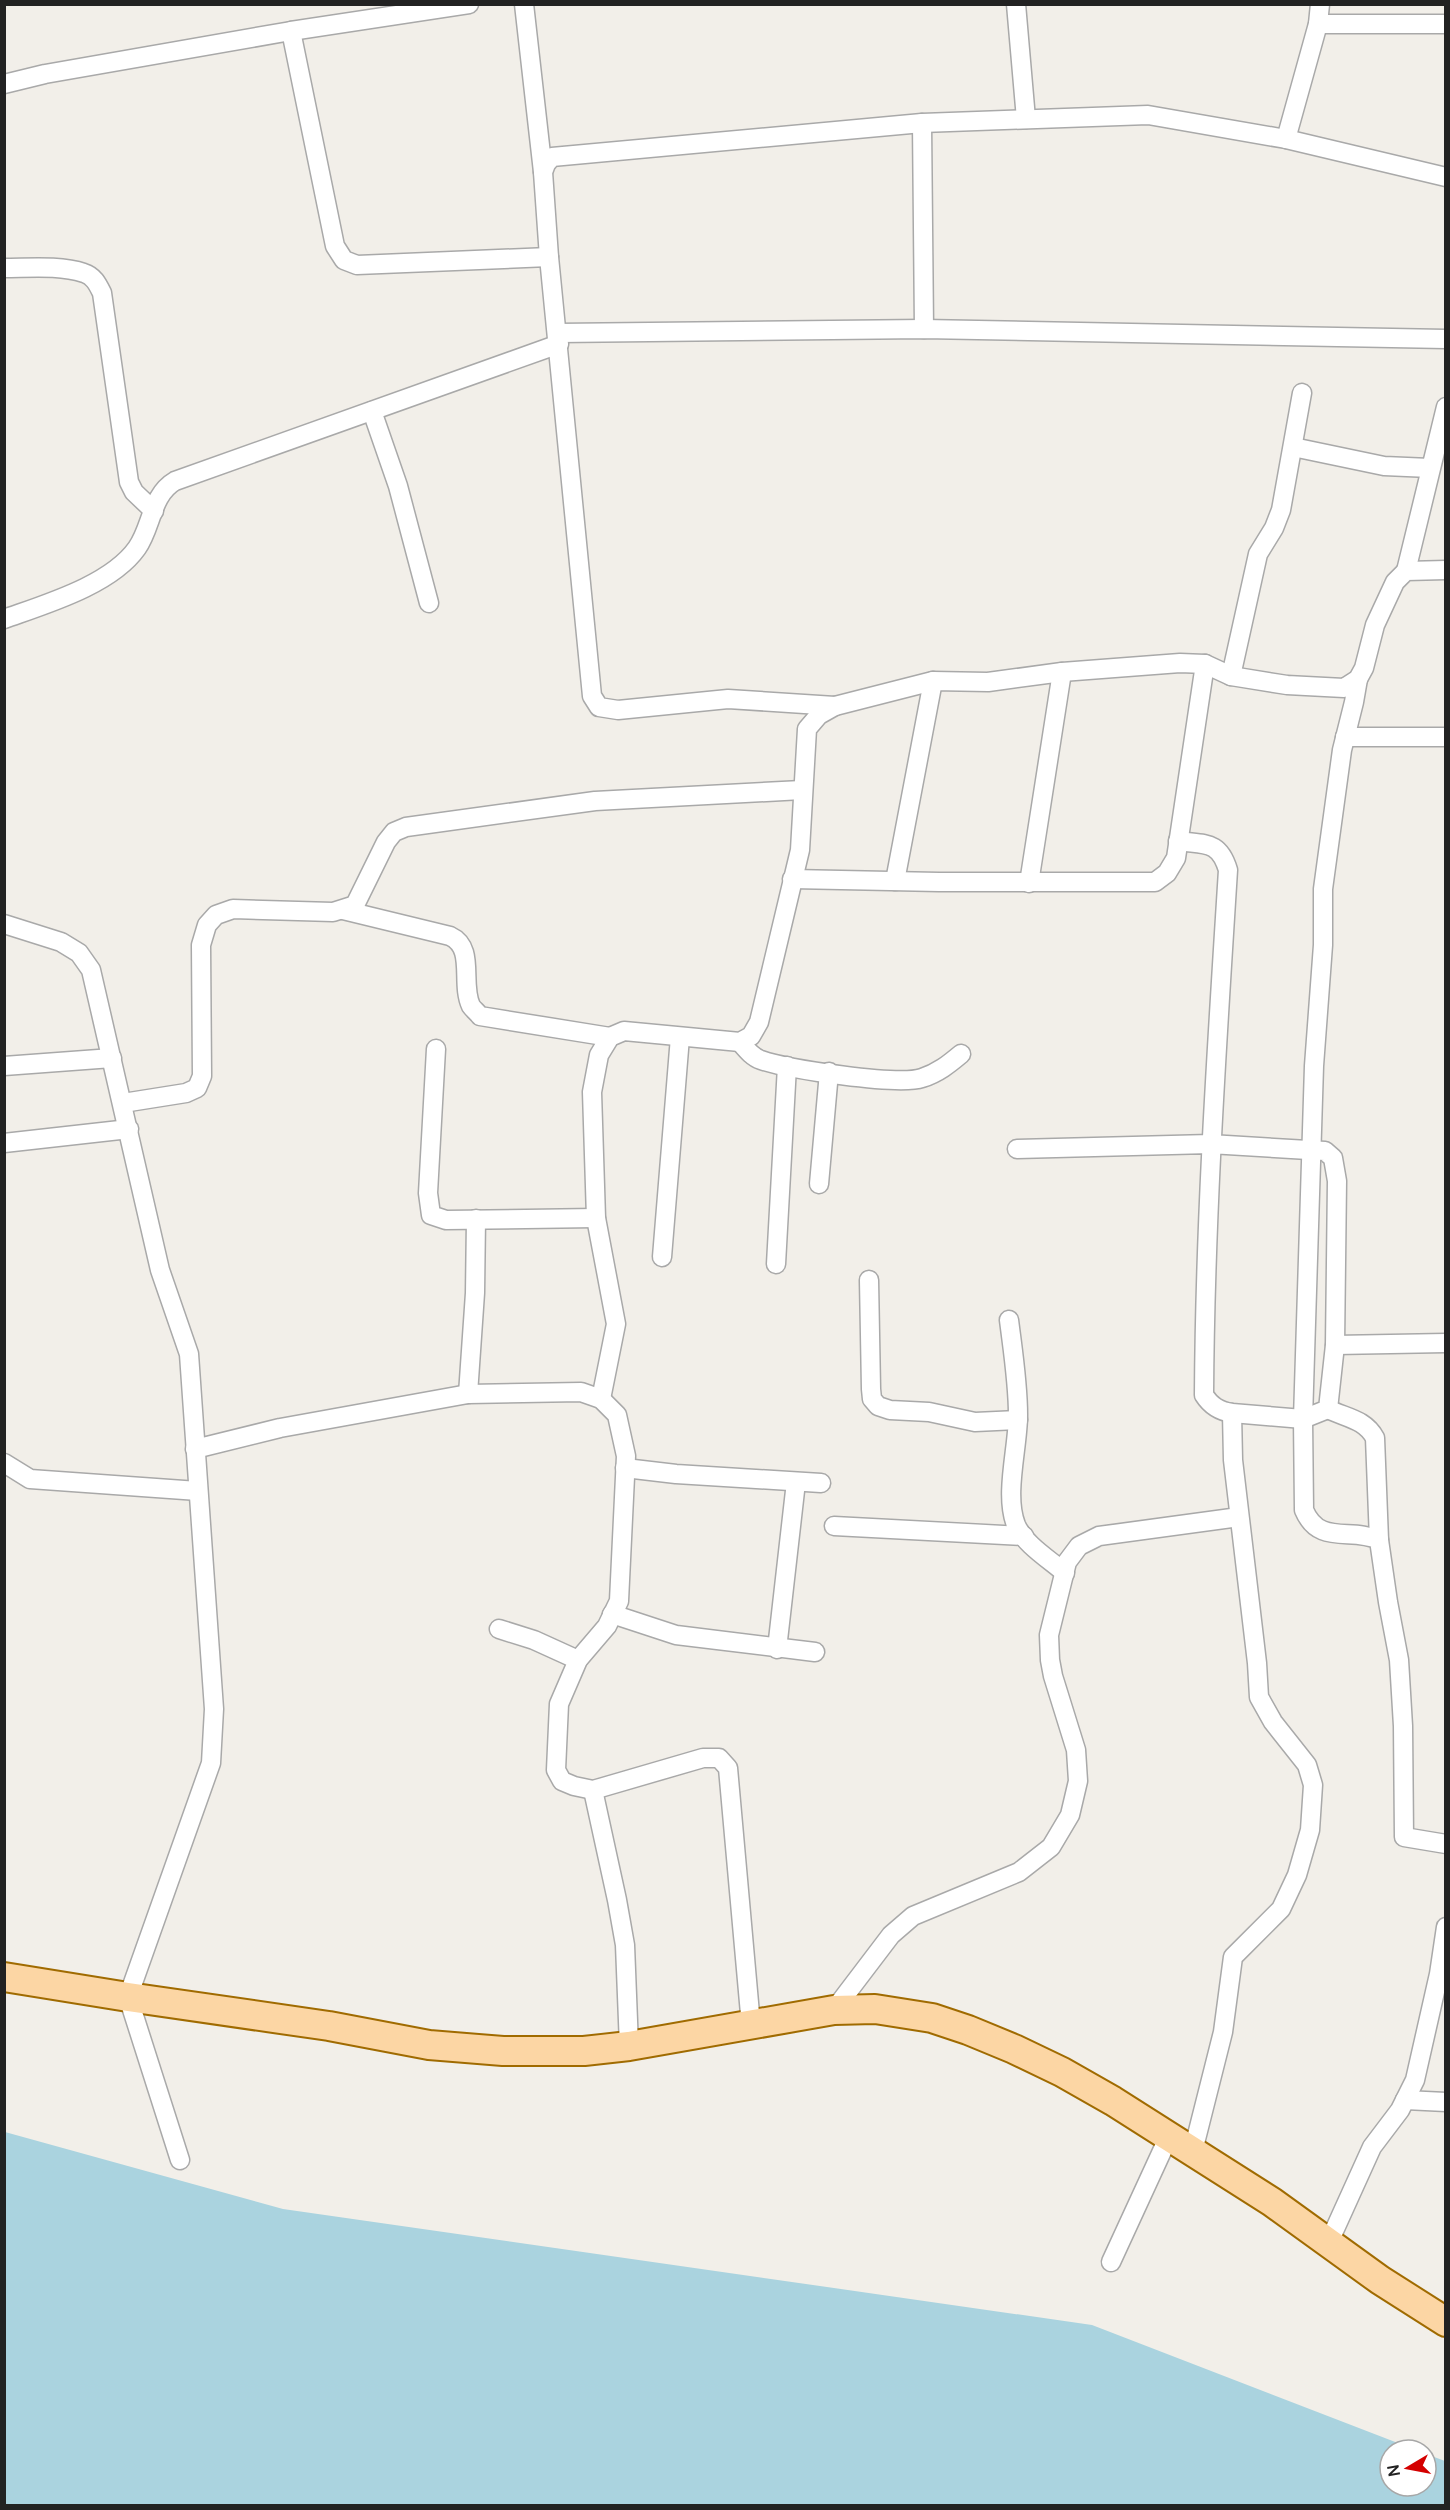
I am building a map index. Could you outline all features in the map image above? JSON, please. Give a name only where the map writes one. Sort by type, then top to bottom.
[{"type":"main road","points":[[4,1977],[328,2026],[429,2045],[532,2052],[629,2046],[834,2010],[875,2009],[904,2013],[968,2030],[1062,2072],[1193,2151],[1329,2242],[1380,2280],[1446,2322]]},
{"type":"street","points":[[4,84],[45,74],[291,31],[469,4]]},
{"type":"street","points":[[524,4],[543,172],[549,257],[559,339],[592,696],[599,707],[618,710],[728,699],[835,706]]},
{"type":"street","points":[[1016,4],[1026,119]]},
{"type":"street","points":[[1286,140],[1318,24],[1320,4]]},
{"type":"street","points":[[1318,24],[1446,24]]},
{"type":"street","points":[[291,31],[335,246],[344,260],[357,265],[549,257]]},
{"type":"street","points":[[543,172],[552,157],[561,155],[922,123],[1148,115],[1286,140],[1446,177]]},
{"type":"street","points":[[922,123],[924,329]]},
{"type":"street","points":[[4,268],[64,269],[86,273],[96,281],[102,293],[129,482],[134,492],[154,511]]},
{"type":"street","points":[[4,619],[67,595],[113,570],[136,550],[147,533],[163,489],[175,482],[372,411],[559,339],[924,329],[1446,339]]},
{"type":"street","points":[[1231,676],[1258,554],[1274,528],[1281,510],[1302,393]]},
{"type":"street","points":[[1379,1540],[1368,1535],[1327,1533],[1309,1523],[1304,1510],[1303,1419],[1311,1149],[1314,1066],[1323,945],[1323,889],[1335,790],[1358,679],[1364,668],[1380,615],[1395,582],[1406,571],[1446,407]]},
{"type":"street","points":[[372,411],[398,486],[429,603]]},
{"type":"street","points":[[1293,447],[1384,466],[1430,468]]},
{"type":"street","points":[[1406,571],[1446,570]]},
{"type":"street","points":[[343,910],[459,940],[464,950],[471,1006],[480,1017],[610,1037],[624,1031],[740,1042],[751,1036],[759,1022],[800,850],[804,819],[802,790],[807,729],[819,715],[835,706],[933,681],[988,682],[1062,672],[1180,663],[1204,664],[1231,676],[1287,685],[1344,688],[1358,679]]},
{"type":"street","points":[[792,879],[1029,883],[1155,882],[1167,873],[1176,858],[1204,664]]},
{"type":"street","points":[[1029,883],[1062,672]]},
{"type":"street","points":[[895,881],[933,681]]},
{"type":"street","points":[[1345,737],[1446,737]]},
{"type":"street","points":[[123,1103],[186,1093],[197,1088],[202,1076],[201,945],[207,925],[216,915],[233,909],[333,912],[355,905],[386,842],[394,832],[406,827],[595,801],[802,790]]},
{"type":"street","points":[[1178,841],[1214,846],[1223,854],[1228,870],[1210,1144],[1205,1268],[1204,1395],[1209,1404],[1232,1413],[1303,1419],[1328,1409],[1359,1421],[1370,1428],[1374,1438],[1379,1540],[1388,1602],[1400,1660],[1404,1838],[1446,1844]]},
{"type":"street","points":[[4,924],[61,942],[79,953],[91,970],[160,1270],[189,1354],[214,1709],[211,1763],[128,1997],[180,2160]]},
{"type":"street","points":[[663,1257],[680,1036]]},
{"type":"street","points":[[601,1399],[616,1324],[596,1218],[592,1092],[599,1055],[610,1037]]},
{"type":"street","points":[[740,1042],[761,1060],[787,1066],[901,1082],[921,1079],[942,1070],[961,1054]]},
{"type":"street","points":[[436,1049],[428,1192],[431,1215],[446,1220],[596,1218]]},
{"type":"street","points":[[4,1066],[112,1058]]},
{"type":"street","points":[[776,1264],[787,1066]]},
{"type":"street","points":[[819,1184],[829,1072]]},
{"type":"street","points":[[4,1143],[129,1129]]},
{"type":"street","points":[[1017,1149],[1210,1144],[1325,1151],[1333,1158],[1337,1181],[1335,1345],[1328,1409]]},
{"type":"street","points":[[468,1394],[475,1293],[476,1219]]},
{"type":"street","points":[[869,1280],[871,1389],[872,1399],[878,1406],[890,1410],[929,1412],[975,1422],[1018,1420]]},
{"type":"street","points":[[1009,1320],[1017,1380],[1018,1420],[1011,1504],[1016,1526],[1065,1573]]},
{"type":"street","points":[[1335,1345],[1446,1342]]},
{"type":"street","points":[[195,1449],[280,1428],[468,1394],[581,1392],[601,1399],[617,1415],[626,1456],[619,1601],[607,1626],[578,1660],[559,1704],[556,1770],[562,1781],[593,1790],[703,1758],[719,1758],[729,1768],[751,2025]]},
{"type":"street","points":[[1193,2151],[1223,2032],[1233,1957],[1281,1909],[1297,1875],[1310,1830],[1313,1785],[1307,1765],[1273,1722],[1259,1696],[1233,1460],[1232,1413]]},
{"type":"street","points":[[4,1463],[30,1479],[198,1491]]},
{"type":"street","points":[[625,1468],[676,1474],[821,1483]]},
{"type":"street","points":[[777,1648],[796,1482]]},
{"type":"street","points":[[834,2010],[891,1935],[913,1916],[1019,1872],[1052,1847],[1070,1815],[1078,1781],[1076,1750],[1050,1660],[1049,1635],[1067,1562],[1079,1546],[1099,1536],[1239,1517]]},
{"type":"street","points":[[834,1526],[1024,1536]]},
{"type":"street","points":[[612,1614],[676,1635],[815,1652]]},
{"type":"street","points":[[499,1629],[534,1640],[578,1660]]},
{"type":"street","points":[[593,1790],[625,1945],[629,2046]]},
{"type":"street","points":[[1329,2242],[1372,2147],[1405,2100],[1415,2080],[1428,2031],[1446,1927]]},
{"type":"street","points":[[1405,2100],[1446,2102]]},
{"type":"street","points":[[1111,2262],[1169,2136]]},
{"type":"water","points":[[5,2132],[283,2209],[1092,2325],[1385,2438],[1378,2438],[1378,2498],[1438,2498],[1438,2458],[1445,2461],[1445,2505],[5,2505]]}]
